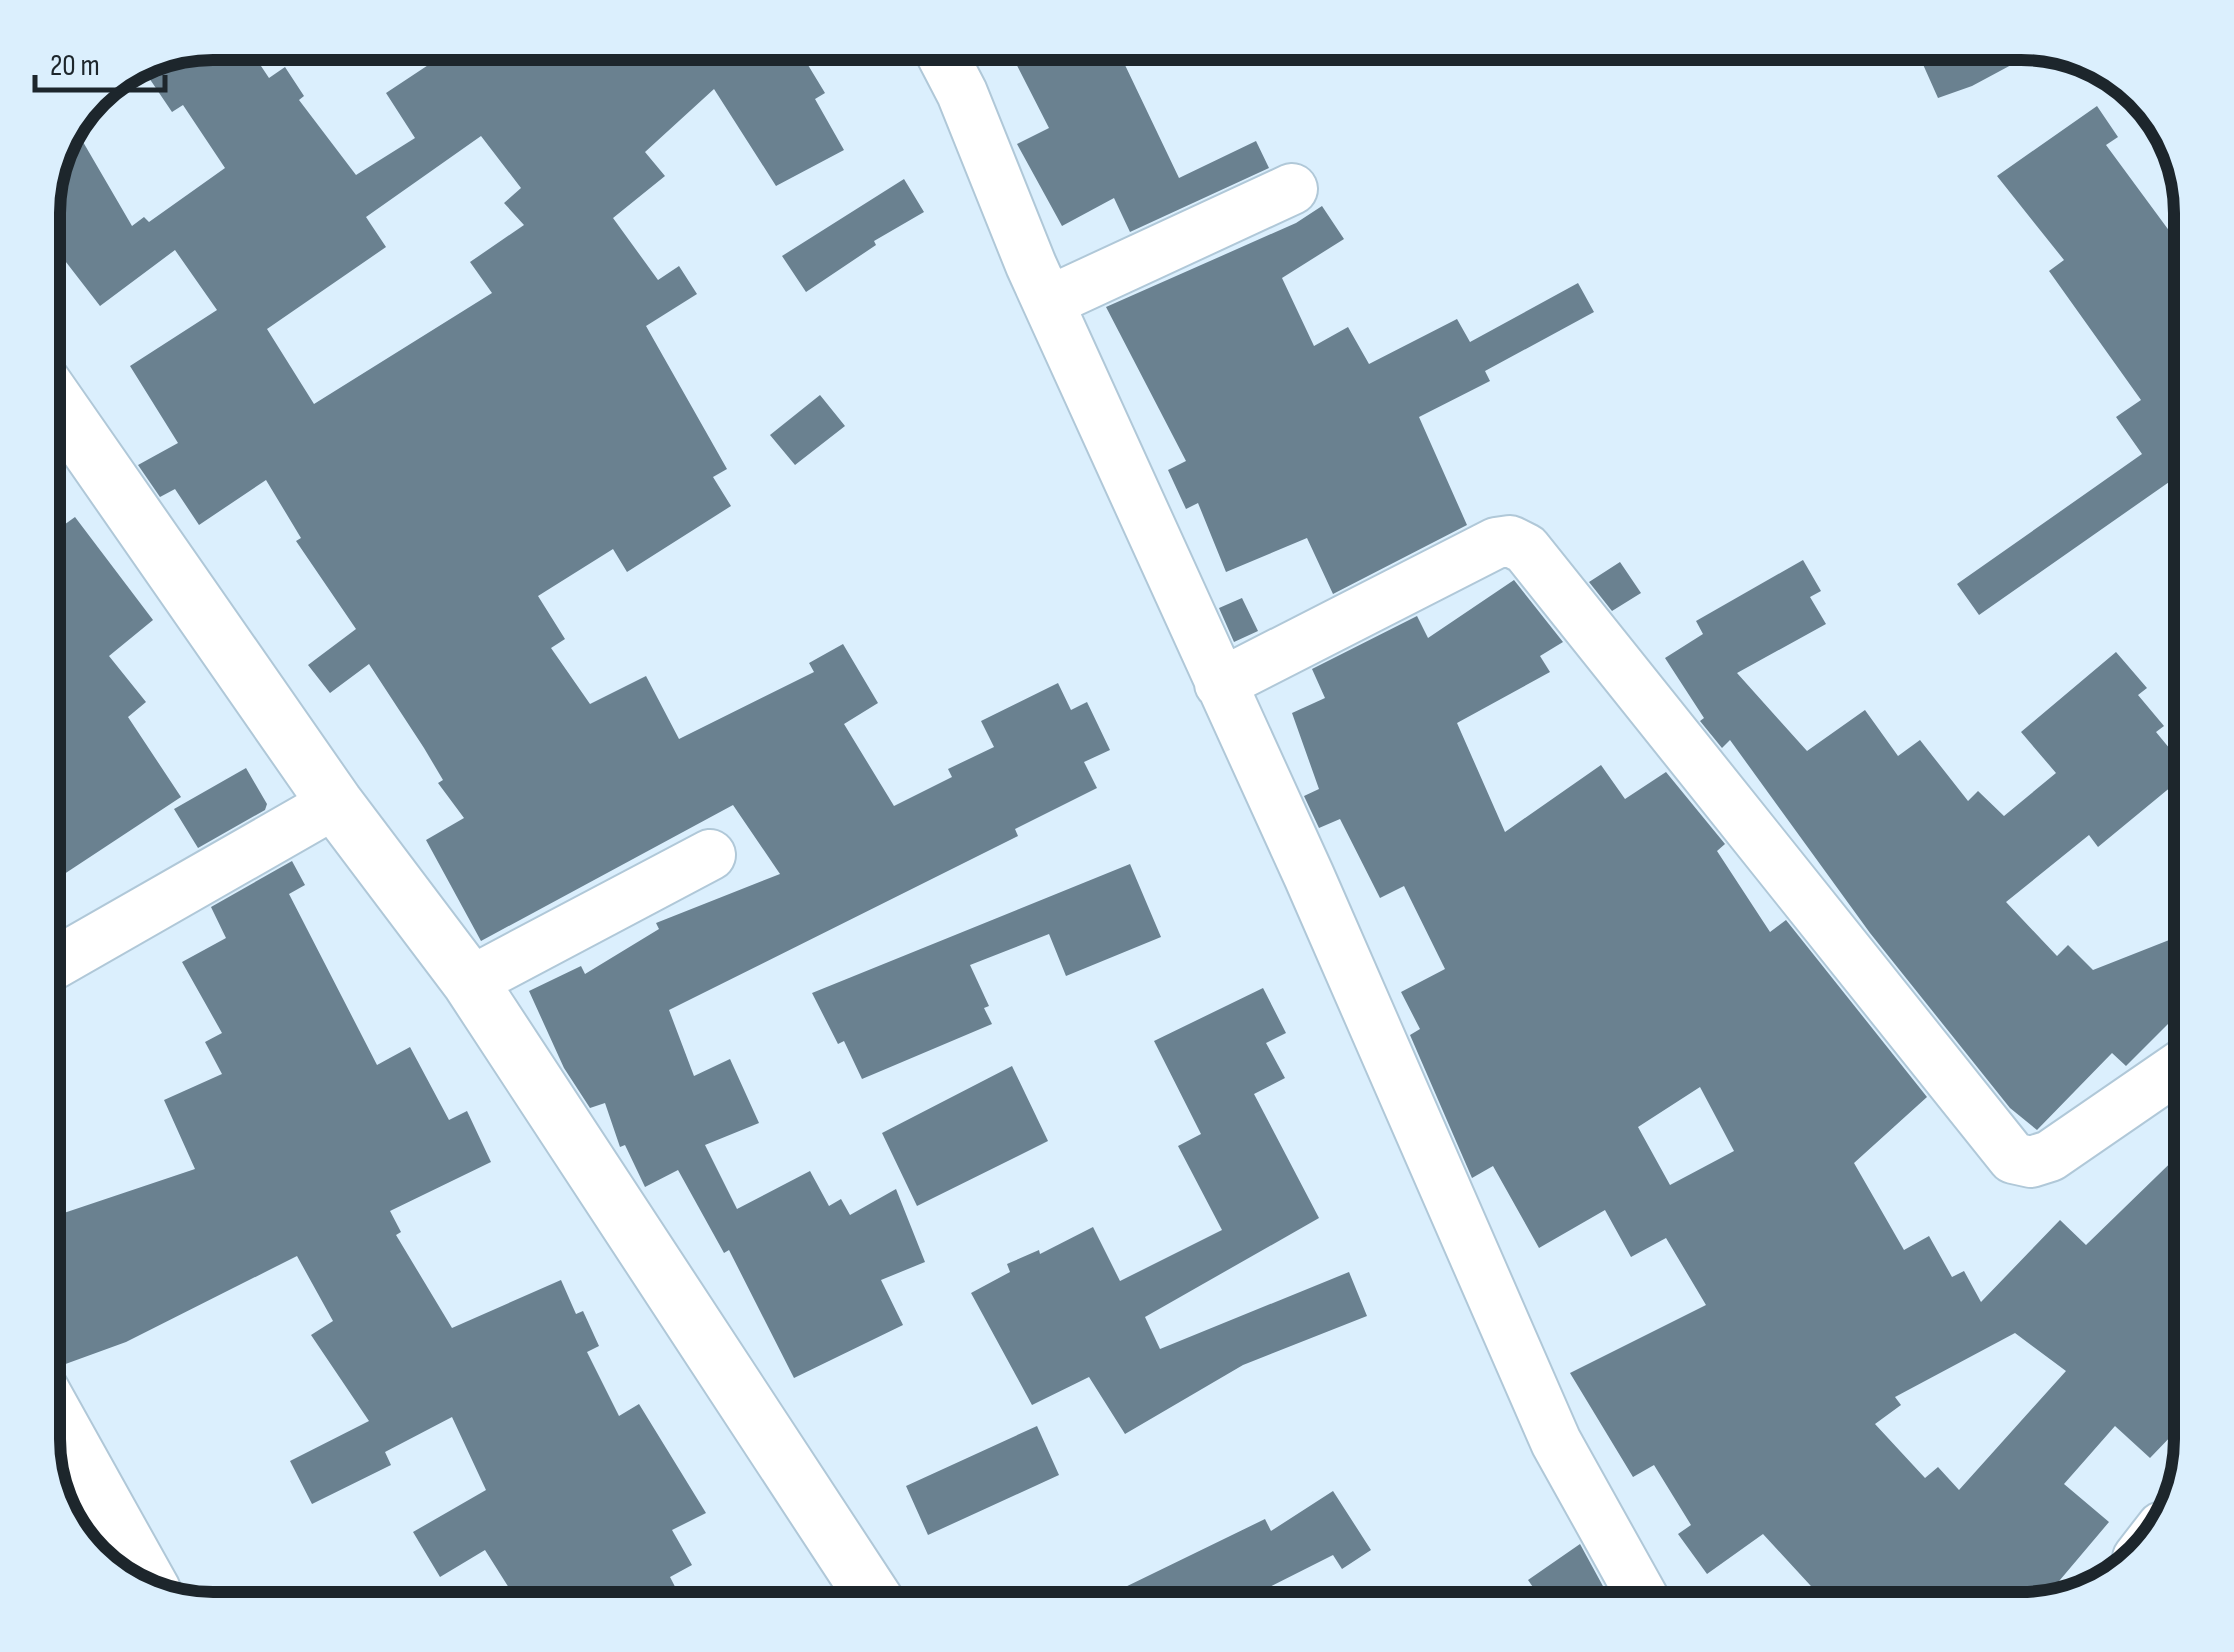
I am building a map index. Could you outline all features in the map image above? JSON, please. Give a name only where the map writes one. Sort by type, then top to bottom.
[{"type":"street","points":[[945,60],[1048,302],[1309,876],[1556,1442],[1638,1592]]},
{"type":"street","points":[[1048,302],[1292,189]]},
{"type":"street","points":[[60,407],[335,803],[470,982],[869,1592]]},
{"type":"street","points":[[1220,684],[1496,543],[1510,541],[1526,549],[2013,1158],[2031,1162],[2050,1156],[2174,1072]]},
{"type":"street","points":[[60,960],[335,803]]},
{"type":"street","points":[[470,982],[710,855]]},
{"type":"street","points":[[60,1419],[148,1577]]},
{"type":"building","points":[[257,60],[269,78],[285,67],[304,96],[299,100],[356,175],[415,138],[386,93],[436,60],[805,60],[825,93],[815,99],[844,150],[776,186],[714,89],[645,152],[665,176],[613,218],[658,280],[679,266],[697,294],[646,326],[727,469],[713,477],[731,506],[627,572],[613,549],[538,596],[565,639],[551,648],[590,704],[646,676],[679,739],[814,672],[809,663],[843,644],[878,703],[844,724],[894,806],[952,777],[948,769],[994,747],[981,721],[1058,683],[1071,710],[1087,702],[1110,750],[1084,762],[1097,788],[1015,829],[1018,836],[669,1010],[694,1076],[730,1059],[759,1123],[705,1145],[737,1209],[810,1171],[829,1206],[841,1199],[850,1215],[896,1189],[925,1262],[881,1280],[903,1325],[794,1378],[729,1250],[724,1253],[678,1170],[645,1187],[625,1145],[620,1147],[605,1103],[590,1108],[564,1068],[529,991],[581,966],[585,974],[659,929],[656,923],[780,874],[733,805],[481,941],[426,840],[464,818],[438,783],[443,780],[424,748],[369,664],[330,693],[308,665],[356,629],[296,541],[301,538],[266,480],[199,525],[175,489],[160,497],[138,465],[178,443],[130,366],[217,310],[175,250],[100,306],[60,254],[60,203],[65,174],[81,138],[132,226],[144,217],[149,222],[225,168],[183,105],[172,112],[148,76],[164,68],[193,61]],"holes":[[[481,136],[521,188],[504,203],[524,225],[470,262],[492,293],[314,404],[267,329],[386,247],[366,217]]]},
{"type":"building","points":[[1014,60],[1123,60],[1179,178],[1256,141],[1269,168],[1130,232],[1114,198],[1062,226],[1017,144],[1049,128]]},
{"type":"building","points":[[1921,60],[2020,60],[1972,86],[1938,98]]},
{"type":"building","points":[[2097,106],[2118,137],[2106,145],[2174,235],[2174,479],[1979,615],[1957,584],[2142,454],[2116,417],[2141,400],[2049,271],[2064,260],[1997,176]]},
{"type":"building","points":[[904,179],[924,212],[874,241],[876,245],[806,292],[782,256]]},
{"type":"building","points":[[1322,206],[1344,239],[1282,278],[1314,346],[1348,327],[1369,364],[1457,319],[1470,342],[1578,283],[1594,312],[1485,371],[1490,381],[1419,417],[1467,525],[1333,594],[1307,538],[1226,572],[1198,503],[1186,509],[1168,470],[1186,461],[1106,307],[1296,223]]},
{"type":"building","points":[[820,395],[845,426],[795,465],[770,435]]},
{"type":"building","points":[[75,517],[153,620],[109,656],[146,702],[128,717],[181,797],[60,877],[60,528]]},
{"type":"building","points":[[1803,560],[1821,591],[1810,597],[1826,624],[1737,673],[1807,751],[1865,710],[1898,756],[1920,740],[1968,801],[1978,791],[2004,816],[2056,773],[2021,732],[2116,652],[2147,688],[2138,695],[2164,726],[2156,732],[2174,754],[2174,784],[2098,847],[2089,835],[2006,902],[2057,956],[2068,945],[2093,970],[2174,938],[2174,1032],[2170,1022],[2126,1066],[2112,1053],[2037,1130],[2010,1108],[1870,933],[1730,740],[1722,748],[1700,721],[1704,718],[1665,658],[1703,634],[1696,621]]},
{"type":"building","points":[[1620,562],[1641,593],[1612,611],[1589,582]]},
{"type":"building","points":[[1514,580],[1563,642],[1540,656],[1550,672],[1457,723],[1505,832],[1601,765],[1625,799],[1666,772],[1725,844],[1717,851],[1770,932],[1786,920],[1927,1097],[1854,1163],[1904,1250],[1929,1236],[1952,1277],[1964,1271],[1981,1302],[2060,1220],[2086,1245],[2174,1159],[2174,1433],[2150,1458],[2115,1426],[2064,1484],[2109,1522],[2053,1589],[2021,1592],[1816,1592],[1763,1534],[1707,1574],[1678,1534],[1691,1525],[1654,1465],[1633,1477],[1570,1373],[1706,1305],[1666,1238],[1631,1257],[1605,1210],[1539,1248],[1493,1166],[1472,1178],[1410,1035],[1420,1029],[1401,992],[1445,969],[1404,886],[1380,898],[1340,819],[1319,828],[1304,796],[1319,789],[1292,713],[1325,698],[1312,669],[1417,616],[1428,638]],"holes":[[[1700,1087],[1734,1151],[1670,1185],[1638,1127]],[[2015,1333],[2066,1371],[1959,1490],[1938,1467],[1925,1478],[1875,1424],[1901,1405],[1895,1397]]]},
{"type":"building","points":[[1242,598],[1258,631],[1234,642],[1219,608]]},
{"type":"building","points":[[246,768],[267,804],[265,810],[198,848],[174,809]]},
{"type":"building","points":[[292,861],[305,885],[289,894],[377,1065],[410,1047],[449,1120],[467,1111],[491,1162],[390,1211],[401,1232],[396,1235],[452,1328],[561,1280],[576,1314],[583,1311],[599,1346],[587,1352],[619,1416],[639,1404],[706,1513],[672,1530],[692,1565],[670,1577],[678,1592],[512,1592],[485,1550],[440,1577],[413,1532],[486,1490],[452,1417],[385,1452],[391,1465],[312,1504],[290,1461],[369,1421],[311,1335],[333,1321],[297,1256],[126,1342],[60,1366],[60,1214],[195,1169],[164,1100],[222,1074],[205,1042],[222,1033],[182,962],[226,938],[211,907]]},
{"type":"building","points":[[1130,864],[1161,937],[1066,976],[1049,934],[970,965],[989,1006],[984,1008],[992,1024],[862,1079],[844,1041],[838,1044],[812,993]]},
{"type":"building","points":[[1263,988],[1286,1033],[1266,1043],[1285,1078],[1254,1094],[1319,1218],[1145,1317],[1160,1349],[1349,1272],[1367,1316],[1243,1365],[1125,1434],[1089,1377],[1032,1405],[971,1293],[1010,1272],[1007,1264],[1039,1250],[1040,1254],[1093,1227],[1120,1281],[1222,1230],[1178,1146],[1201,1134],[1154,1041]]},
{"type":"building","points":[[1012,1066],[1048,1141],[917,1206],[882,1133]]},
{"type":"building","points":[[1037,1426],[1059,1475],[928,1535],[906,1486]]},
{"type":"building","points":[[1333,1491],[1371,1550],[1342,1569],[1333,1555],[1260,1592],[1115,1592],[1265,1519],[1271,1531]]},
{"type":"building","points":[[1580,1544],[1606,1592],[1536,1592],[1528,1580]]}]
